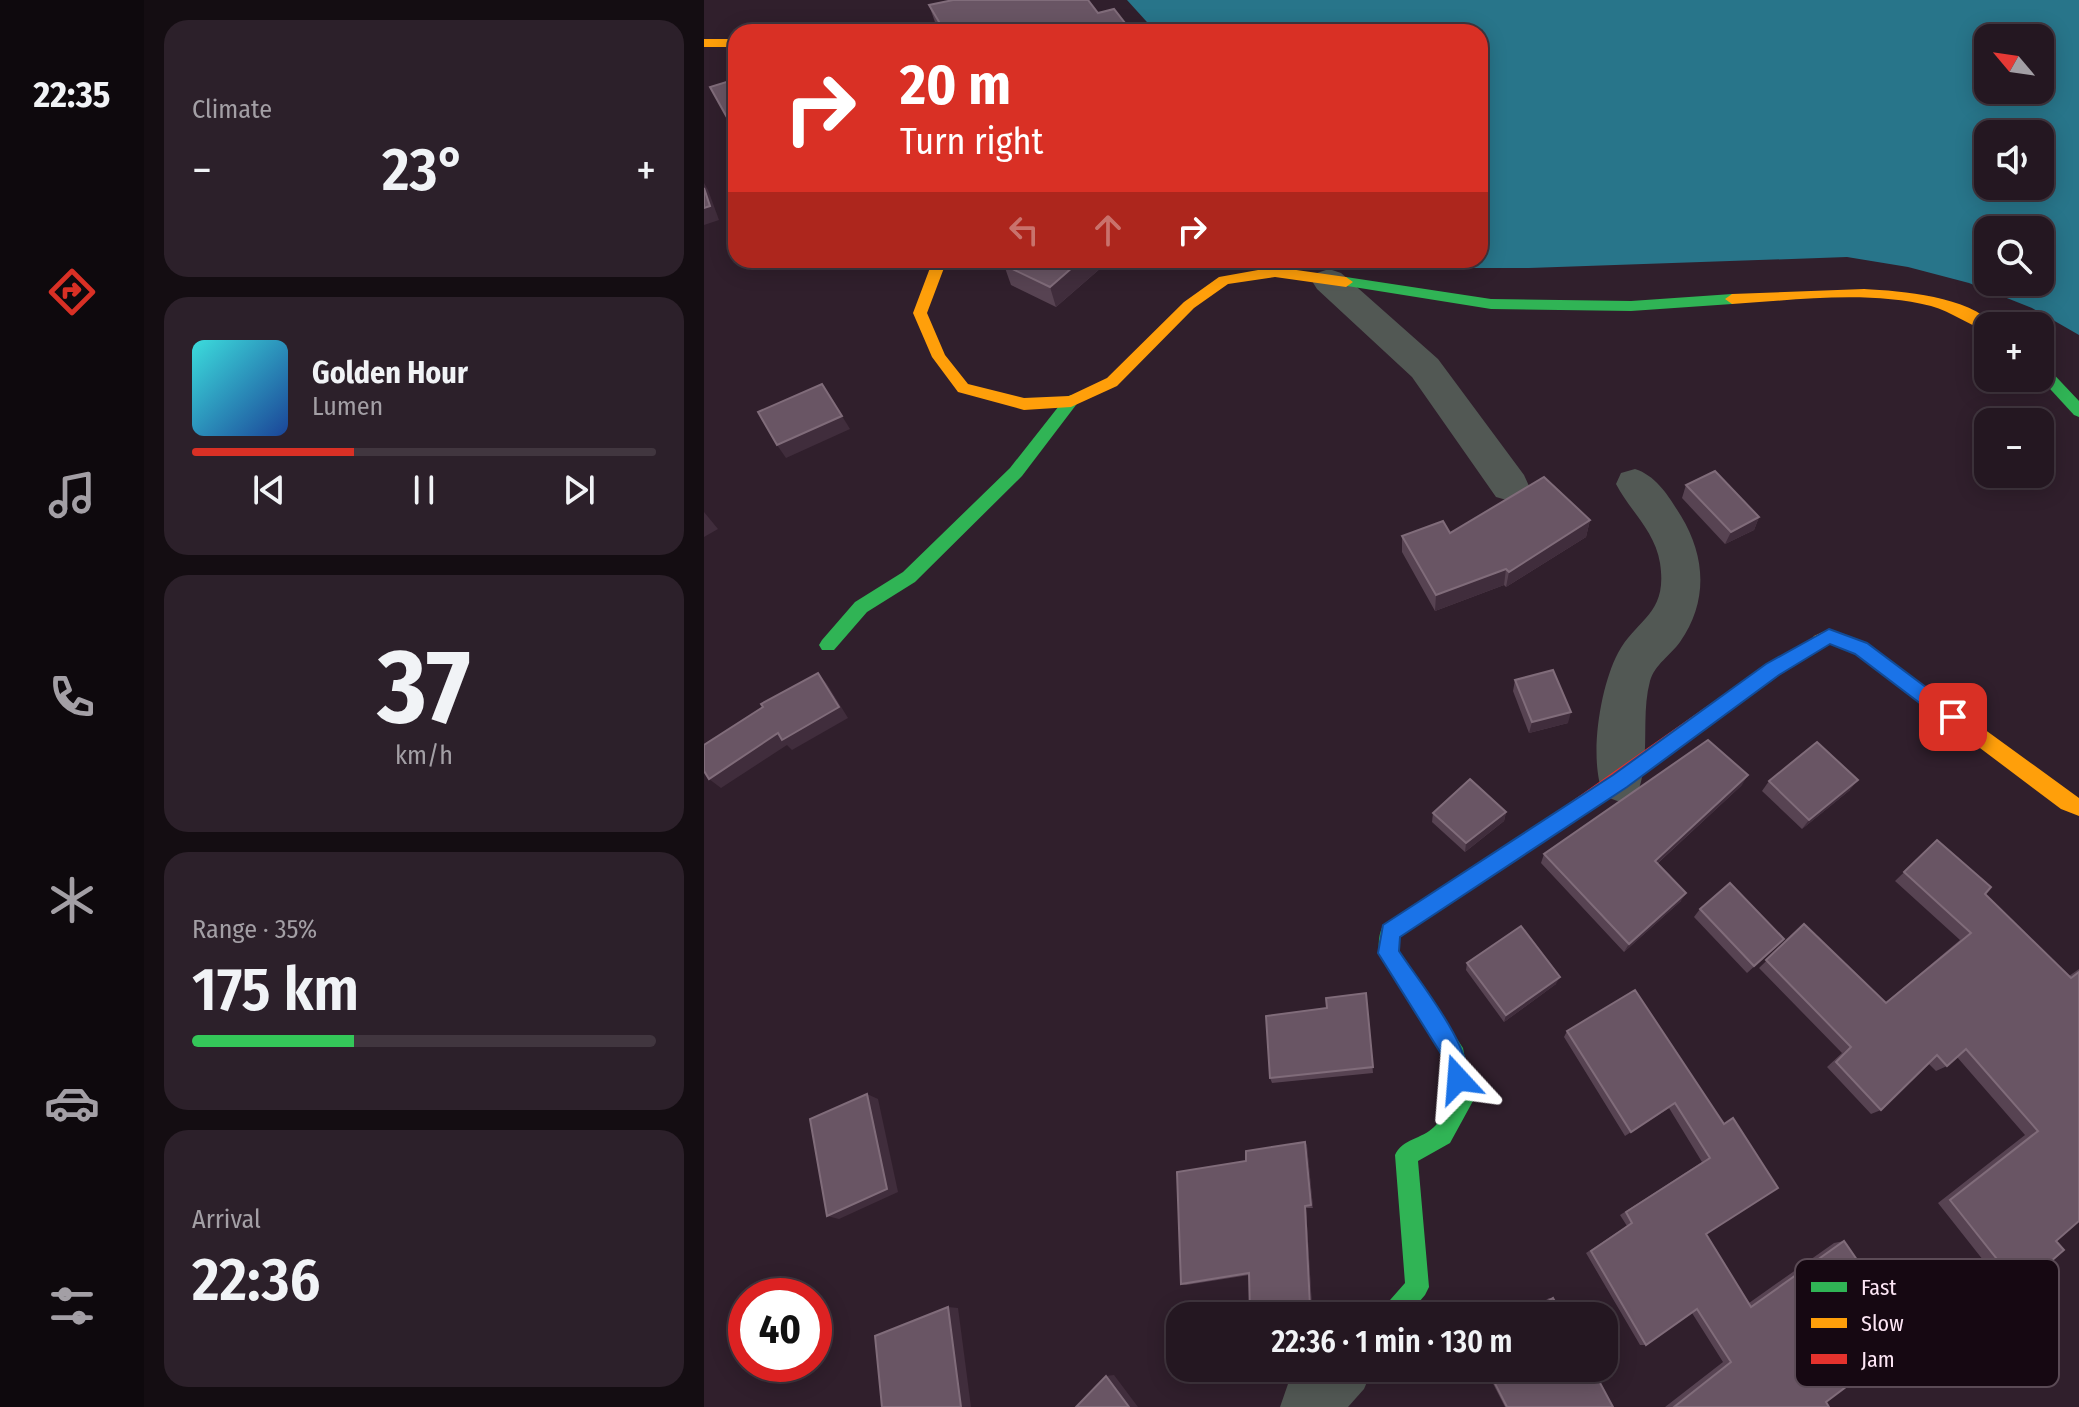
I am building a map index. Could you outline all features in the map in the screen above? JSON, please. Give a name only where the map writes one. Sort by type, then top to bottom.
[{"type":"main road","points":[[704,43],[728,43]]},
{"type":"main road","points":[[937,268],[920,313],[939,357],[963,388],[1024,404],[1071,401],[1112,382],[1189,305],[1224,280],[1275,272],[1491,304],[1631,306],[1817,294],[1868,294],[1925,301],[1974,316]]},
{"type":"main road","points":[[2054,384],[2079,411]]},
{"type":"main road","points":[[828,645],[861,607],[909,577],[1016,472],[1071,401]]},
{"type":"main road","points":[[1404,1302],[1417,1287],[1406,1155],[1442,1135],[1462,1101],[1455,1056],[1389,953],[1390,932],[1620,781],[1773,669],[1829,636],[1861,649],[2068,803],[2079,807]]},
{"type":"street","points":[[1329,281],[1425,368],[1510,486]]},
{"type":"street","points":[[1620,781],[1623,694],[1636,661],[1668,625],[1682,586],[1678,544],[1635,484]]},
{"type":"water","points":[[1127,0],[2079,0],[2079,335],[2054,321],[2054,312],[2039,312],[2002,296],[2054,296],[2054,216],[1974,216],[1974,285],[1908,267],[1847,257],[1488,268],[1488,24],[1149,24]]},
{"type":"building","points":[[953,0],[1088,0],[1098,13],[1114,9],[1126,24],[940,24],[929,5]]},
{"type":"building","points":[[728,81],[728,119],[710,87]]},
{"type":"building","points":[[704,188],[710,206],[704,208]]},
{"type":"building","points":[[1010,268],[1072,268],[1050,287]]},
{"type":"building","points":[[822,384],[842,416],[777,445],[758,412]]},
{"type":"building","points":[[1715,471],[1759,517],[1731,532],[1686,485]]},
{"type":"building","points":[[1544,477],[1590,520],[1509,572],[1506,569],[1436,595],[1402,536],[1443,521],[1450,533]]},
{"type":"building","points":[[1553,670],[1571,712],[1532,722],[1515,680]]},
{"type":"building","points":[[818,673],[839,707],[782,740],[778,733],[709,779],[704,771],[704,745],[763,707],[761,704]]},
{"type":"building","points":[[1708,740],[1748,775],[1655,861],[1686,893],[1629,944],[1544,854]]},
{"type":"building","points":[[1817,742],[1858,780],[1809,820],[1769,781]]},
{"type":"building","points":[[1470,779],[1506,812],[1466,843],[1433,813]]},
{"type":"building","points":[[1937,840],[1991,887],[1985,894],[2071,978],[2079,972],[2079,1221],[2056,1241],[2064,1250],[2054,1259],[1997,1259],[1950,1200],[2038,1131],[1966,1049],[1947,1066],[1937,1055],[1881,1110],[1836,1062],[1851,1047],[1766,960],[1804,924],[1886,1003],[1971,933],[1904,872]]},
{"type":"building","points":[[1730,883],[1784,939],[1754,966],[1700,909]]},
{"type":"building","points":[[1521,926],[1560,977],[1506,1015],[1467,963]]},
{"type":"building","points":[[1635,990],[1724,1124],[1733,1118],[1778,1188],[1706,1234],[1751,1307],[1795,1276],[1795,1387],[1846,1387],[1826,1402],[1829,1407],[1674,1407],[1731,1362],[1697,1309],[1646,1345],[1591,1251],[1632,1223],[1626,1212],[1710,1158],[1675,1103],[1631,1132],[1567,1031]]},
{"type":"building","points":[[1366,993],[1373,1067],[1270,1078],[1266,1016],[1327,1008],[1326,998]]},
{"type":"building","points":[[867,1094],[887,1189],[827,1216],[810,1119]]},
{"type":"building","points":[[1305,1142],[1311,1205],[1305,1206],[1310,1302],[1250,1302],[1249,1273],[1181,1284],[1177,1172],[1246,1161],[1246,1151]]},
{"type":"building","points":[[1844,1241],[1856,1259],[1819,1259]]},
{"type":"building","points":[[948,1307],[961,1407],[882,1407],[875,1336]]},
{"type":"building","points":[[1106,1376],[1129,1407],[1076,1407]]},
{"type":"building","points":[[1494,1382],[1600,1382],[1613,1407],[1507,1407]]},
{"type":"traffic: fast","points":[[1346,282],[1491,304],[1631,306],[1732,299]]},
{"type":"traffic: fast","points":[[2054,384],[2079,411]]},
{"type":"traffic: fast","points":[[828,645],[861,607],[909,577],[1016,472],[1071,401]]},
{"type":"traffic: fast","points":[[1404,1302],[1417,1287],[1406,1155],[1442,1135],[1462,1101],[1455,1056],[1389,953],[1390,932],[1562,819]]},
{"type":"traffic: slow","points":[[704,43],[728,43]]},
{"type":"traffic: slow","points":[[937,268],[920,313],[939,357],[963,388],[1024,404],[1071,401],[1112,382],[1189,305],[1224,280],[1275,272],[1346,282]]},
{"type":"traffic: slow","points":[[1732,299],[1864,293],[1931,301],[1974,318]]},
{"type":"traffic: slow","points":[[1820,641],[1829,636],[1861,649],[2068,803],[2079,807]]},
{"type":"traffic: jam","points":[[1562,819],[1773,669],[1820,641]]},
{"type":"route","points":[[1458,1079],[1455,1056],[1389,953],[1390,932],[1620,781],[1773,669],[1829,636],[1861,649],[1953,717]]}]
